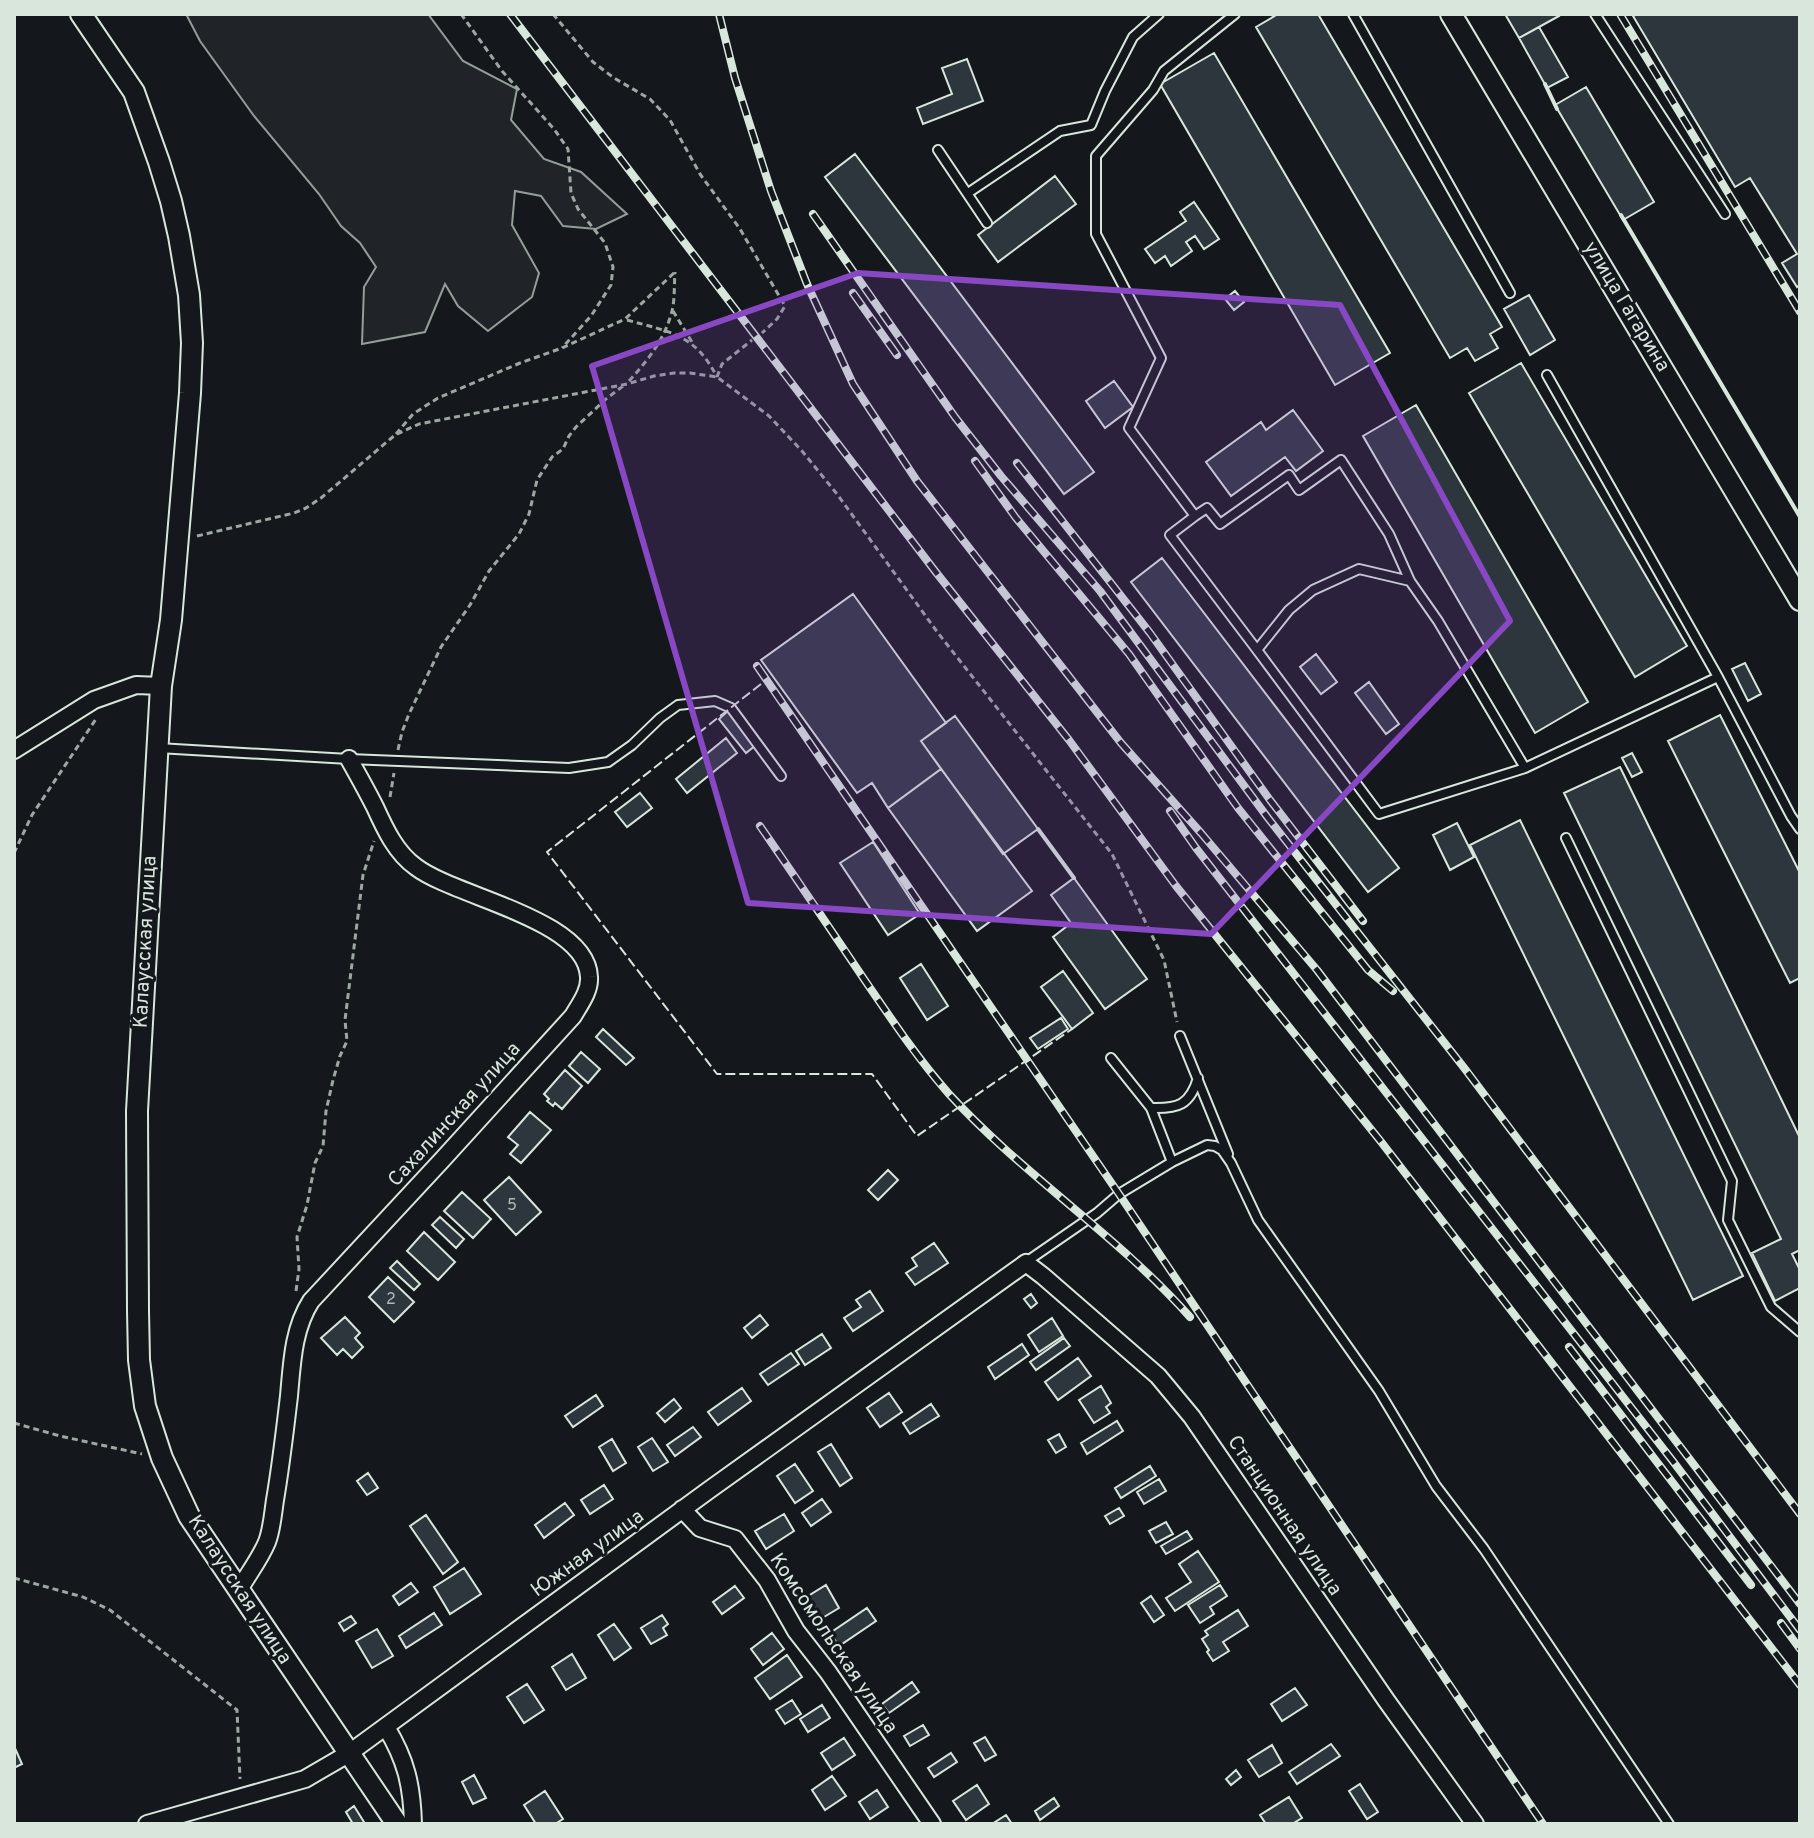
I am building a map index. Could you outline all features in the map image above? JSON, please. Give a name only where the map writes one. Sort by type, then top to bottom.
[{"type":"street","name":"Калаусская улица","points":[[81,14],[134,92],[159,162],[179,236],[189,295],[192,343],[171,620],[161,686],[137,1111],[137,1296],[139,1360],[145,1406],[162,1458],[189,1516],[397,1824]]},
{"type":"street","name":"улица Гагарина","points":[[1451,14],[1800,600]]},
{"type":"street","points":[[14,750],[94,700],[136,685],[161,686]]},
{"type":"street","name":"Сахалинская улица","points":[[239,1590],[267,1542],[280,1473],[294,1349],[306,1308],[573,1016],[587,992],[590,978],[586,962],[564,936],[430,877],[413,866],[383,825],[349,759]]},
{"type":"street","name":"Южная улица","points":[[147,1824],[206,1816],[241,1797],[305,1779],[348,1754],[682,1509],[1026,1263]]},
{"type":"street","name":"Станционная улица","points":[[1026,1263],[1158,1376],[1192,1417],[1475,1824]]},
{"type":"street","name":"Комсомольская улица","points":[[682,1509],[700,1528],[735,1539],[767,1580],[796,1631],[828,1672],[932,1824]]},
{"type":"street","points":[[386,1727],[399,1748],[409,1776],[413,1824]]},
{"type":"lane","points":[[968,193],[1060,131],[1091,125],[1133,37],[1159,14]]},
{"type":"lane","points":[[1195,516],[1129,428],[1161,358],[1096,234],[1096,156],[1153,90],[1164,71],[1235,14]]},
{"type":"lane","points":[[1353,14],[1510,293]]},
{"type":"lane","points":[[1595,14],[1725,214]]},
{"type":"lane","points":[[938,150],[987,223]]},
{"type":"lane","points":[[1547,375],[1800,829]]},
{"type":"lane","points":[[1525,768],[1438,621],[1410,581],[1389,534],[1341,460],[1299,490],[1289,475],[1220,524],[1207,508],[1170,535],[1379,814],[1525,768],[1718,677]]},
{"type":"lane","points":[[1257,650],[1289,610],[1313,590],[1359,569],[1410,581]]},
{"type":"lane","points":[[157,748],[569,768],[608,762],[678,705],[715,701],[731,708],[781,776]]},
{"type":"lane","points":[[1566,838],[1732,1181],[1728,1220],[1771,1307],[1800,1332]]},
{"type":"lane","points":[[1180,1036],[1231,1163],[1258,1220],[1379,1391],[1436,1486],[1484,1549],[1669,1824]]},
{"type":"lane","points":[[1111,1058],[1151,1108],[1172,1162]]},
{"type":"lane","points":[[1151,1108],[1167,1109],[1183,1104],[1193,1093],[1198,1077]]},
{"type":"lane","points":[[1026,1263],[1119,1194],[1172,1162],[1207,1145],[1222,1150],[1231,1163]]},
{"type":"path","points":[[461,14],[502,71],[568,149],[571,193],[578,209],[605,243],[613,267],[611,285],[591,316],[562,348]]},
{"type":"path","points":[[553,14],[593,62],[650,99],[670,120],[700,174],[740,229],[785,306],[762,333]]},
{"type":"path","points":[[178,541],[306,508],[395,435],[413,414],[438,398],[625,319],[675,272],[672,309],[658,345],[627,384],[576,427],[563,449],[552,457],[537,480],[529,514],[519,534],[489,571],[441,647],[402,732],[383,825],[370,849],[363,875],[345,1020],[347,1041],[333,1080],[323,1146],[315,1163],[297,1237],[299,1269],[295,1299]]},
{"type":"path","points":[[672,309],[717,377],[769,416],[837,494],[938,633],[1112,854],[1164,960],[1180,1036]]},
{"type":"path","points":[[625,319],[664,331],[694,345]]},
{"type":"path","points":[[717,377],[722,364],[752,340]]},
{"type":"path","points":[[395,435],[419,424],[627,384],[654,376],[690,373],[717,377]]},
{"type":"path","points":[[14,853],[32,815],[114,693]]},
{"type":"path","points":[[14,1423],[162,1458]]},
{"type":"path","points":[[14,1578],[83,1597],[110,1610],[237,1710],[241,1797]]},
{"type":"highlighted area","points":[[858,273],[1340,305],[1510,621],[1211,934],[748,903],[592,366]]},
{"type":"shaded area","points":[[186,14],[428,14],[463,61],[517,89],[511,120],[544,159],[581,172],[627,214],[596,229],[563,226],[541,196],[515,191],[512,225],[539,273],[532,297],[488,331],[458,306],[445,284],[425,332],[362,344],[364,287],[376,267],[360,243],[341,226],[319,194],[254,116],[200,41]]},
{"type":"building","points":[[1278,14],[1318,14],[1502,327],[1490,334],[1498,348],[1475,361],[1467,348],[1450,358],[1256,27]]},
{"type":"building","points":[[1505,14],[1558,14],[1559,16],[1519,38]]},
{"type":"building","points":[[1800,14],[1800,285],[1797,287],[1782,263],[1797,254],[1750,178],[1735,187],[1633,16]]},
{"type":"building","points":[[1539,27],[1568,77],[1547,88],[1519,38]]},
{"type":"building","points":[[1214,53],[1390,353],[1335,385],[1160,84]]},
{"type":"building","points":[[967,59],[983,101],[923,124],[917,108],[952,94],[942,68]]},
{"type":"building","points":[[1586,87],[1654,202],[1623,220],[1555,105]]},
{"type":"building","points":[[855,154],[1094,472],[1064,494],[825,177]]},
{"type":"building","points":[[1055,176],[1076,204],[998,262],[978,235]]},
{"type":"building","points":[[1194,202],[1219,239],[1204,249],[1195,236],[1186,242],[1192,251],[1171,266],[1165,256],[1155,263],[1145,249],[1186,221],[1180,212]]},
{"type":"building","points":[[1235,291],[1244,302],[1234,310],[1225,299]]},
{"type":"building","points":[[1529,295],[1555,340],[1530,355],[1504,309]]},
{"type":"building","points":[[1521,363],[1687,646],[1635,677],[1469,393]]},
{"type":"building","points":[[1114,381],[1133,407],[1105,428],[1086,401]]},
{"type":"building","points":[[1416,405],[1588,702],[1535,733],[1363,436]]},
{"type":"building","points":[[1293,410],[1323,451],[1296,471],[1285,457],[1231,496],[1206,462],[1261,422],[1266,430]]},
{"type":"building","points":[[1162,558],[1399,868],[1368,892],[1131,582]]},
{"type":"building","points":[[853,594],[946,723],[921,741],[941,769],[888,808],[872,783],[857,793],[761,660]]},
{"type":"building","points":[[1316,654],[1337,682],[1321,694],[1300,667]]},
{"type":"building","points":[[1745,663],[1761,694],[1748,701],[1732,669]]},
{"type":"building","points":[[1369,682],[1399,724],[1386,734],[1355,693]]},
{"type":"building","points":[[729,710],[756,745],[746,753],[719,719]]},
{"type":"building","points":[[1720,715],[1800,873],[1800,978],[1790,983],[1668,741]]},
{"type":"building","points":[[955,716],[1038,829],[1003,854],[921,741]]},
{"type":"building","points":[[726,738],[737,753],[687,793],[676,779]]},
{"type":"building","points":[[1632,753],[1642,772],[1632,777],[1622,758]]},
{"type":"building","points":[[1620,767],[1800,1138],[1800,1250],[1792,1254],[1800,1270],[1800,1288],[1775,1301],[1752,1253],[1781,1239],[1564,793]]},
{"type":"building","points":[[941,769],[1032,891],[977,931],[888,808]]},
{"type":"building","points":[[640,793],[652,808],[627,827],[615,812]]},
{"type":"building","points":[[1520,820],[1743,1276],[1693,1300],[1470,845]]},
{"type":"building","points":[[1457,823],[1474,857],[1450,870],[1433,835]]},
{"type":"building","points":[[873,842],[920,914],[888,935],[840,863]]},
{"type":"building","points":[[1074,878],[1147,979],[1105,1009],[1053,937],[1071,923],[1051,895]]},
{"type":"building","points":[[921,964],[948,1006],[927,1020],[900,978]]},
{"type":"building","points":[[1063,971],[1093,1013],[1072,1029],[1041,987]]},
{"type":"building","points":[[1061,1018],[1068,1029],[1038,1049],[1030,1038]]},
{"type":"building","points":[[603,1029],[634,1058],[626,1065],[596,1037]]},
{"type":"building","points":[[581,1052],[600,1069],[588,1083],[569,1066]]},
{"type":"building","points":[[565,1070],[582,1086],[562,1109],[547,1101],[549,1099],[544,1094]]},
{"type":"building","points":[[530,1112],[551,1130],[521,1163],[510,1154],[518,1145],[508,1137]]},
{"type":"building","points":[[888,1170],[898,1180],[878,1200],[868,1190]]},
{"type":"building","points":[[509,1177],[541,1212],[516,1235],[484,1200]]},
{"type":"building","points":[[462,1192],[491,1219],[473,1238],[444,1211]]},
{"type":"building","points":[[440,1217],[464,1239],[456,1248],[432,1225]]},
{"type":"building","points":[[424,1232],[455,1262],[438,1280],[407,1251]]},
{"type":"building","points":[[934,1243],[948,1263],[915,1285],[906,1273],[917,1266],[912,1258]]},
{"type":"building","points":[[397,1261],[420,1284],[414,1290],[390,1268]]},
{"type":"building","points":[[388,1277],[414,1302],[394,1322],[369,1297]]},
{"type":"building","points":[[870,1291],[883,1311],[853,1331],[844,1318],[861,1307],[856,1300]]},
{"type":"building","points":[[1031,1294],[1037,1303],[1031,1308],[1024,1299]]},
{"type":"building","points":[[760,1315],[768,1325],[752,1338],[744,1328]]},
{"type":"building","points":[[345,1317],[360,1333],[355,1338],[363,1347],[352,1358],[343,1349],[337,1355],[321,1338]]},
{"type":"building","points":[[1052,1318],[1063,1336],[1039,1352],[1028,1335]]},
{"type":"building","points":[[822,1334],[831,1348],[805,1365],[796,1351]]},
{"type":"building","points":[[1064,1338],[1070,1346],[1036,1370],[1030,1362]]},
{"type":"building","points":[[1022,1344],[1029,1355],[995,1379],[988,1367]]},
{"type":"building","points":[[791,1353],[799,1364],[768,1385],[760,1374]]},
{"type":"building","points":[[1078,1358],[1091,1376],[1058,1400],[1045,1382]]},
{"type":"building","points":[[1101,1386],[1111,1403],[1106,1407],[1110,1413],[1094,1423],[1079,1400]]},
{"type":"building","points":[[742,1388],[751,1401],[718,1425],[708,1412]]},
{"type":"building","points":[[889,1393],[902,1412],[880,1427],[867,1408]]},
{"type":"building","points":[[596,1395],[603,1406],[573,1427],[565,1416]]},
{"type":"building","points":[[674,1399],[681,1408],[665,1422],[657,1413]]},
{"type":"building","points":[[931,1404],[939,1416],[910,1434],[903,1423]]},
{"type":"building","points":[[1117,1421],[1123,1431],[1087,1454],[1081,1443]]},
{"type":"building","points":[[693,1427],[701,1437],[675,1456],[667,1445]]},
{"type":"building","points":[[1059,1434],[1066,1447],[1056,1453],[1048,1440]]},
{"type":"building","points":[[652,1438],[668,1462],[653,1471],[638,1447]]},
{"type":"building","points":[[612,1439],[626,1463],[613,1471],[599,1447]]},
{"type":"building","points":[[831,1444],[852,1478],[840,1486],[818,1452]]},
{"type":"building","points":[[795,1464],[813,1491],[795,1503],[777,1476]]},
{"type":"building","points":[[1150,1466],[1156,1476],[1121,1498],[1115,1488]]},
{"type":"building","points":[[368,1473],[378,1488],[367,1495],[357,1481]]},
{"type":"building","points":[[1159,1479],[1166,1491],[1144,1504],[1137,1492]]},
{"type":"building","points":[[604,1485],[613,1499],[590,1514],[581,1500]]},
{"type":"building","points":[[822,1499],[831,1512],[811,1526],[802,1513]]},
{"type":"building","points":[[565,1503],[574,1515],[544,1538],[535,1525]]},
{"type":"building","points":[[1119,1508],[1124,1516],[1110,1524],[1105,1516]]},
{"type":"building","points":[[784,1514],[794,1531],[766,1549],[755,1531]]},
{"type":"building","points":[[426,1515],[458,1562],[443,1574],[410,1526]]},
{"type":"building","points":[[1166,1522],[1173,1534],[1156,1543],[1149,1531]]},
{"type":"building","points":[[1187,1531],[1192,1539],[1166,1554],[1161,1546]]},
{"type":"building","points":[[1198,1551],[1219,1582],[1175,1611],[1166,1598],[1191,1582],[1179,1564]]},
{"type":"building","points":[[464,1568],[481,1594],[450,1614],[434,1587]]},
{"type":"building","points":[[411,1583],[418,1592],[399,1605],[393,1596]]},
{"type":"building","points":[[826,1585],[839,1608],[814,1623],[800,1601]]},
{"type":"building","points":[[1220,1585],[1227,1596],[1210,1607],[1214,1614],[1200,1623],[1188,1605]]},
{"type":"building","points":[[735,1586],[744,1598],[722,1614],[713,1602]]},
{"type":"building","points":[[1151,1596],[1164,1615],[1154,1622],[1141,1603]]},
{"type":"building","points":[[867,1608],[876,1621],[839,1646],[830,1633]]},
{"type":"building","points":[[1238,1610],[1248,1626],[1223,1642],[1229,1651],[1213,1661],[1202,1639],[1208,1635],[1205,1631]]},
{"type":"building","points":[[434,1613],[442,1625],[406,1648],[399,1636]]},
{"type":"building","points":[[662,1615],[668,1624],[663,1628],[667,1635],[651,1644],[641,1628]]},
{"type":"building","points":[[351,1616],[356,1623],[344,1631],[339,1623]]},
{"type":"building","points":[[614,1624],[631,1648],[614,1660],[598,1635]]},
{"type":"building","points":[[377,1629],[393,1656],[372,1668],[356,1641]]},
{"type":"building","points":[[772,1633],[784,1649],[763,1665],[751,1649]]},
{"type":"building","points":[[572,1654],[586,1678],[566,1690],[552,1667]]},
{"type":"building","points":[[787,1655],[802,1677],[770,1699],[755,1678]]},
{"type":"building","points":[[912,1682],[919,1692],[889,1713],[882,1704]]},
{"type":"building","points":[[527,1684],[544,1710],[524,1723],[507,1697]]},
{"type":"building","points":[[1295,1688],[1307,1705],[1282,1721],[1271,1704]]},
{"type":"building","points":[[792,1700],[801,1714],[785,1724],[776,1710]]},
{"type":"building","points":[[822,1705],[830,1718],[808,1732],[800,1719]]},
{"type":"building","points":[[923,1725],[929,1735],[910,1746],[904,1736]]},
{"type":"building","points":[[985,1737],[996,1755],[985,1761],[974,1743]]},
{"type":"building","points":[[844,1738],[855,1755],[832,1770],[821,1753]]},
{"type":"building","points":[[1331,1744],[1340,1756],[1297,1784],[1289,1772]]},
{"type":"building","points":[[1272,1745],[1282,1763],[1259,1777],[1248,1760]]},
{"type":"building","points":[[14,1746],[22,1764],[14,1768]]},
{"type":"building","points":[[951,1753],[957,1762],[934,1777],[928,1768]]},
{"type":"building","points":[[1236,1770],[1241,1777],[1231,1785],[1226,1779]]},
{"type":"building","points":[[474,1775],[486,1798],[473,1804],[462,1782]]},
{"type":"building","points":[[832,1776],[846,1796],[825,1810],[812,1790]]},
{"type":"building","points":[[1360,1784],[1378,1812],[1367,1819],[1349,1791]]},
{"type":"building","points":[[977,1785],[989,1804],[966,1820],[953,1801]]},
{"type":"building","points":[[877,1790],[888,1807],[870,1819],[859,1802]]},
{"type":"building","points":[[545,1791],[563,1819],[555,1824],[536,1824],[524,1805]]},
{"type":"building","points":[[1289,1797],[1302,1818],[1292,1824],[1266,1824],[1260,1815]]},
{"type":"building","points":[[1054,1798],[1059,1806],[1040,1820],[1035,1811]]},
{"type":"building","points":[[354,1806],[364,1822],[360,1824],[353,1824],[346,1812]]},
{"type":"building","points":[[1006,1815],[1012,1824],[992,1824]]},
{"type":"railway","points":[[510,14],[935,571],[1069,740],[1176,886],[1382,1143],[1800,1685]]},
{"type":"railway","points":[[719,14],[735,78],[771,191],[807,284],[853,384],[917,481],[1121,743],[1317,970],[1800,1604]]},
{"type":"railway","points":[[1620,14],[1800,312]]},
{"type":"railway","points":[[813,214],[955,417],[1001,476],[1100,591],[1268,818],[1465,1069],[1800,1514]]},
{"type":"railway","points":[[853,293],[897,355]]},
{"type":"railway","points":[[975,461],[1016,518],[1129,654],[1238,808],[1368,970],[1393,991]]},
{"type":"railway","points":[[1017,463],[1150,633],[1270,800],[1363,921]]},
{"type":"railway","points":[[757,666],[1119,1194],[1543,1824]]},
{"type":"railway","points":[[1170,811],[1800,1630]]},
{"type":"railway","points":[[760,826],[896,1025],[949,1094],[1008,1151],[1132,1259],[1190,1317]]},
{"type":"railway","points":[[1569,1347],[1751,1585]]},
{"type":"railway","points":[[1781,1623],[1800,1649]]},
{"type":"fence","points":[[761,684],[547,852],[717,1074],[872,1074],[917,1136],[1072,1029]]},
{"type":"wall","points":[[1545,84],[1557,109]]},
{"type":"wall","points":[[1621,215],[1800,517]]},
{"type":"wall","points":[[1038,829],[1074,878]]}]
